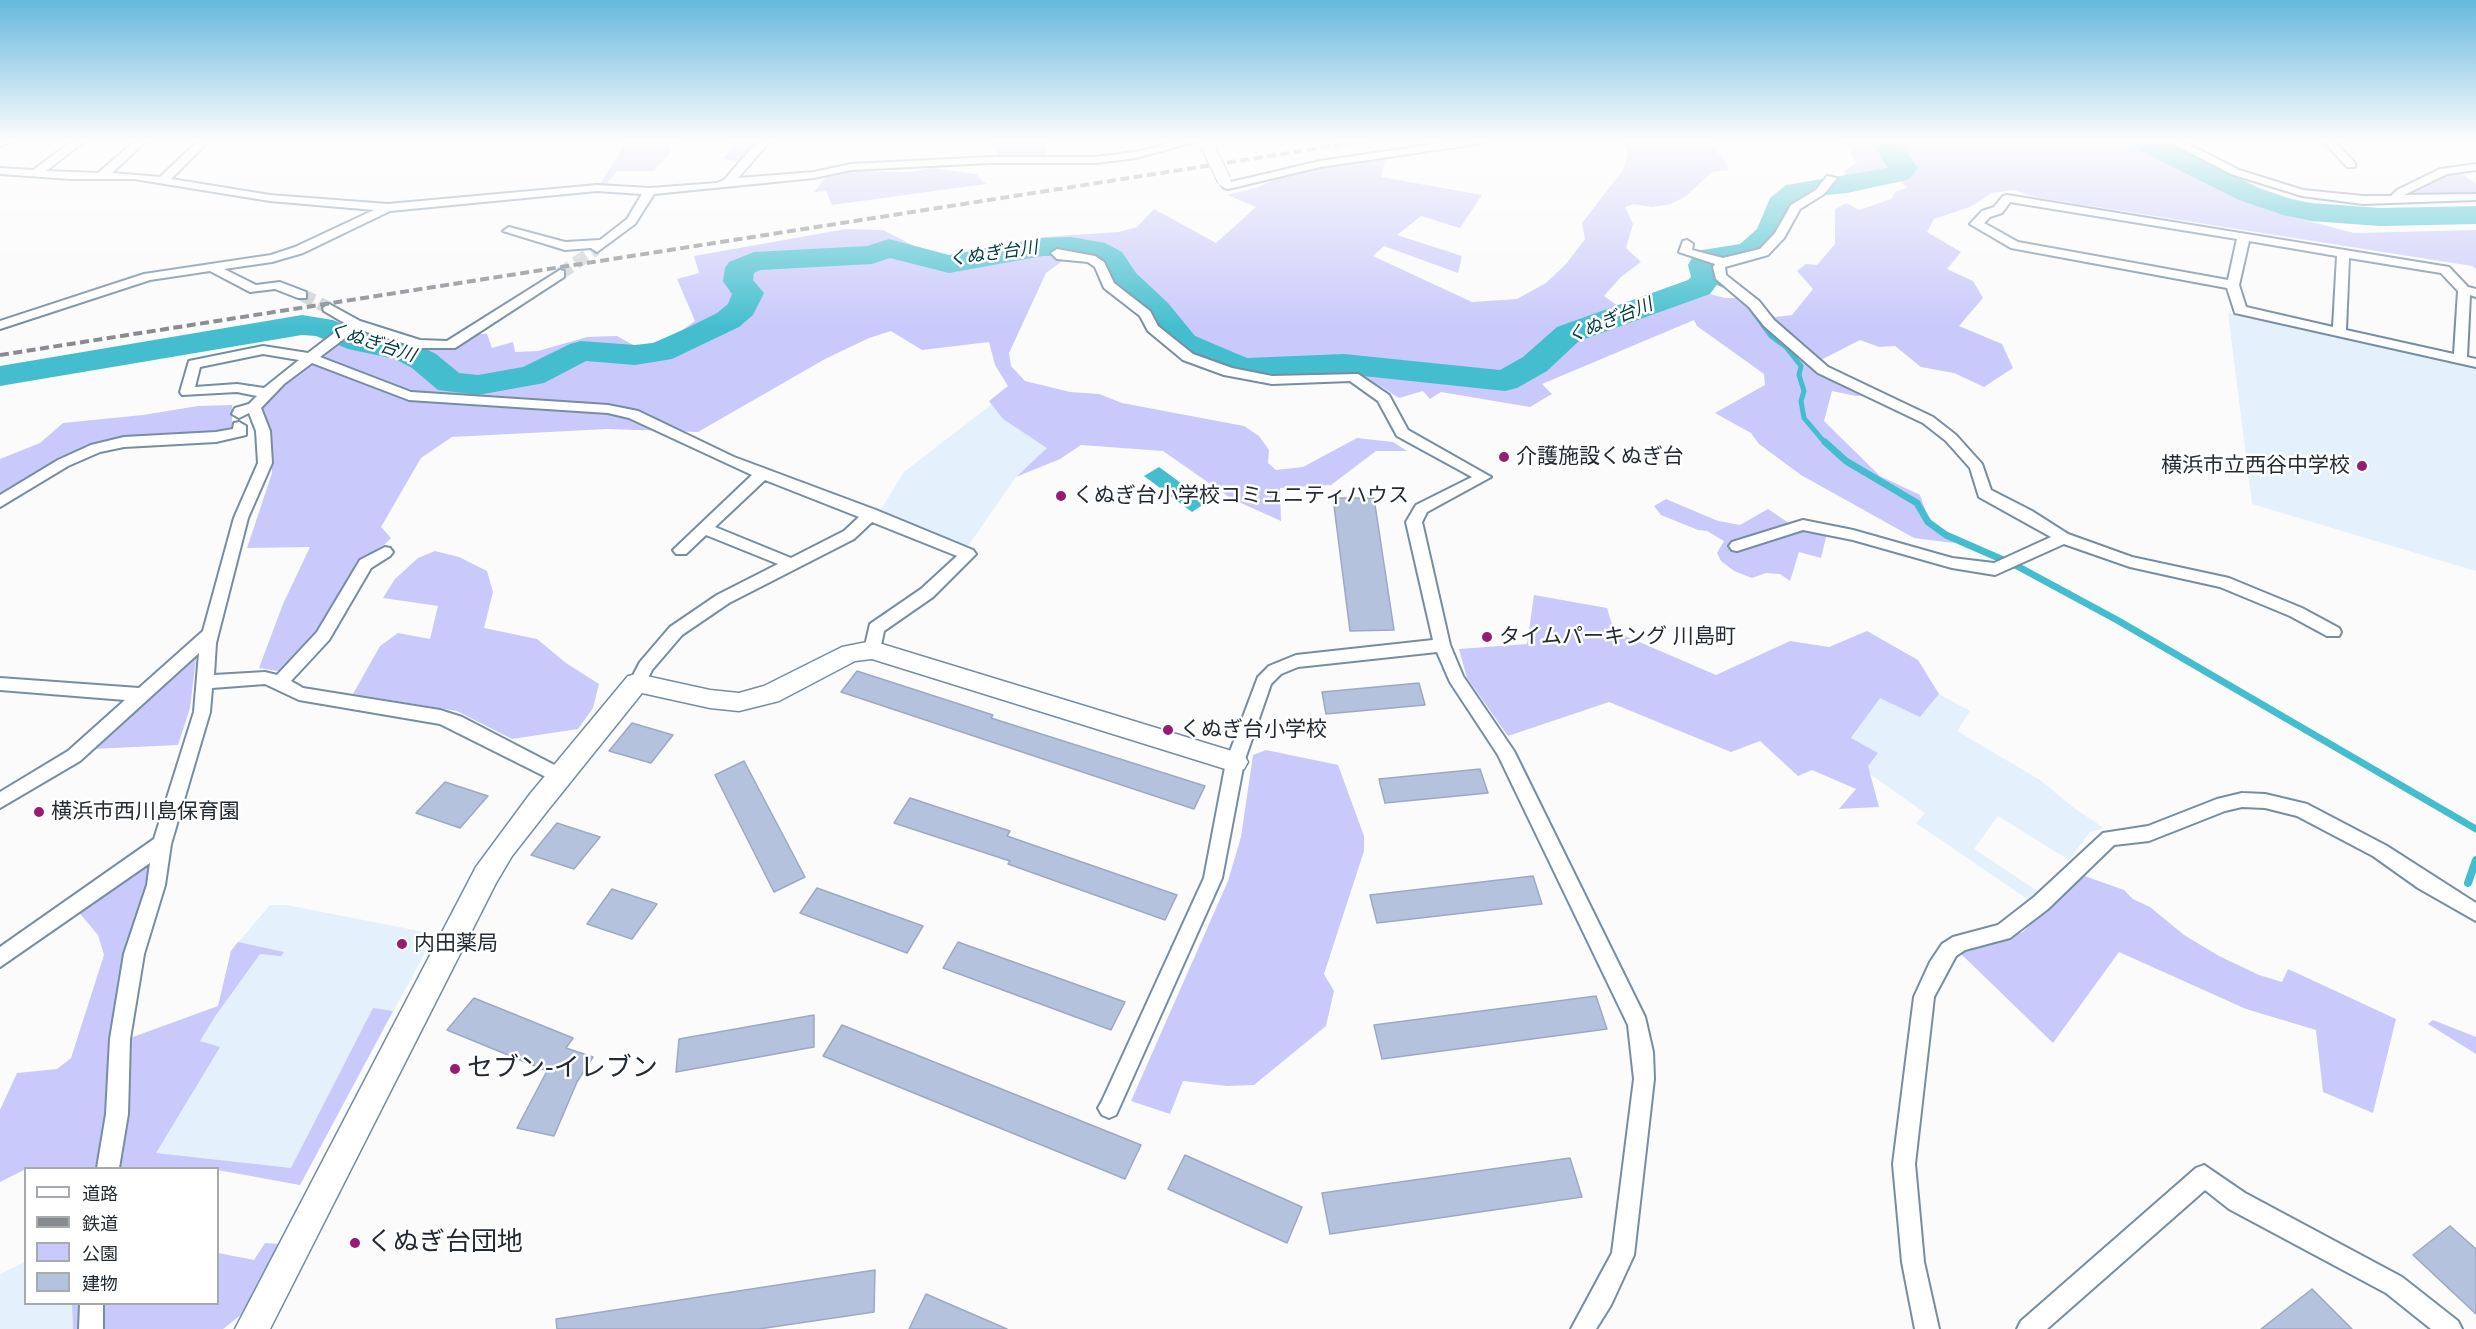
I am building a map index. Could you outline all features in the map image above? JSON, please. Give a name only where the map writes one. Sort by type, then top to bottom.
[{"type":"street","points":[[329,203],[388,208],[440,203]]},
{"type":"street","points":[[509,231],[565,246],[600,246],[631,221],[642,203]]},
{"type":"street","points":[[1687,244],[1685,252],[1718,261],[1764,252],[1780,235],[1795,207],[1802,203]]},
{"type":"street","points":[[2003,203],[1998,210],[1986,214],[1976,224],[2015,245],[2233,285]]},
{"type":"street","points":[[2038,203],[2445,270],[2470,291],[2460,359]]},
{"type":"street","points":[[0,325],[137,280],[213,268],[299,250],[388,208]]},
{"type":"street","points":[[2244,236],[2233,285],[2241,310],[2339,334],[2476,363]]},
{"type":"street","points":[[1057,253],[1061,256],[1091,259],[1100,265],[1108,285],[1146,314],[1153,328],[1188,357],[1229,372],[1272,380],[1353,377],[1384,398],[1402,433],[1484,477],[1422,508],[1414,522],[1442,645],[1456,678],[1505,751],[1638,1024],[1643,1052],[1644,1079],[1623,1255],[1604,1297],[1583,1329]]},
{"type":"street","points":[[2339,334],[2343,253]]},
{"type":"street","points":[[1718,261],[1720,276],[1754,304],[1769,323],[1823,370],[1928,420],[1966,452],[1977,467],[1984,493],[2028,515],[2063,538],[2130,562],[2223,582],[2278,603],[2333,632]]},
{"type":"street","points":[[213,268],[254,289],[276,285],[302,295]]},
{"type":"street","points":[[104,302],[138,291],[168,285],[177,280],[180,273]]},
{"type":"street","points":[[0,502],[63,463],[96,448],[124,442],[216,436],[241,432],[244,416],[267,393],[308,357],[344,331],[419,344],[450,345],[560,273]]},
{"type":"street","points":[[329,308],[344,331]]},
{"type":"street","points":[[267,393],[237,388],[187,392],[194,364],[263,350],[308,357],[409,396],[608,409],[633,414],[729,460],[968,554],[927,593],[876,628],[872,650]]},
{"type":"street","points":[[108,1167],[117,1114],[120,1040],[132,964],[156,885],[162,844],[202,712],[210,634],[241,518],[265,463],[263,431],[244,416]]},
{"type":"street","points":[[681,549],[763,473]]},
{"type":"street","points":[[252,1329],[486,875],[503,848],[637,683],[646,666],[676,631],[723,599],[794,565],[849,535],[871,514]]},
{"type":"street","points":[[1737,546],[1803,525],[1853,535],[1952,563],[1995,569],[2011,564],[2063,538]]},
{"type":"street","points":[[704,528],[794,565]]},
{"type":"street","points":[[280,682],[323,636],[365,564],[385,552]]},
{"type":"street","points":[[0,800],[74,756],[145,695],[210,634]]},
{"type":"street","points":[[1108,1108],[1213,878],[1236,762],[1264,681],[1275,670],[1296,661],[1442,645]]},
{"type":"street","points":[[637,683],[710,699],[739,702],[770,694],[850,652],[872,650],[1236,762]]},
{"type":"street","points":[[205,682],[265,678],[280,682],[299,694],[456,722],[560,776]]},
{"type":"street","points":[[0,684],[145,695]]},
{"type":"street","points":[[1927,1329],[1913,1262],[1904,1164],[1924,997],[1937,968],[1949,950],[1960,943],[2003,932],[2041,903],[2109,838],[2149,833],[2223,804],[2242,800],[2265,801],[2301,808],[2379,850],[2425,882],[2476,912]]},
{"type":"street","points":[[0,958],[162,844]]},
{"type":"street","points":[[2029,1329],[2204,1176],[2237,1201],[2394,1285],[2450,1329]]},
{"type":"street","points":[[91,1329],[92,1305]]},
{"type":"shaded area","name":"横浜市立西谷中学校","points":[[2228,313],[2476,367],[2476,571],[2252,504]]},
{"type":"shaded area","points":[[992,404],[1003,419],[1048,448],[1016,477],[968,546],[880,511],[904,472]]},
{"type":"shaded area","points":[[1159,467],[1207,502],[1192,512],[1144,476]]},
{"type":"shaded area","points":[[1939,694],[1970,711],[1957,731],[2040,780],[2074,808],[2104,828],[2090,832],[2069,860],[1998,816],[1974,849],[2042,894],[2033,903],[1916,823],[1925,813],[1870,774],[1851,739],[1880,697],[1920,717]]},
{"type":"shaded area","points":[[270,905],[286,905],[435,934],[300,1185],[219,1167],[126,1160],[216,1015],[231,951]]},
{"type":"shaded area","points":[[24,1262],[24,1305],[72,1305],[73,1329],[0,1329],[0,1274]]},
{"type":"green space","points":[[1246,203],[1477,203],[1460,228],[1421,216],[1397,235],[1462,256],[1458,273],[1384,246],[1373,256],[1472,302],[1517,299],[1546,283],[1566,264],[1585,239],[1582,223],[1597,203],[1673,203],[1652,207],[1634,204],[1625,207],[1633,224],[1626,248],[1641,262],[1621,277],[1604,296],[1618,306],[1661,307],[1699,291],[1725,298],[1745,298],[1775,317],[1792,315],[1813,289],[1797,271],[1806,264],[1817,265],[1835,244],[1835,209],[1847,203],[1859,210],[1879,203],[1976,203],[1934,219],[1927,232],[1961,252],[1947,269],[1973,281],[1983,298],[1959,326],[2002,344],[2013,368],[1984,387],[1954,373],[1921,367],[1895,346],[1879,347],[1860,340],[1813,364],[1867,395],[1856,396],[1832,391],[1824,421],[1880,476],[1920,495],[1928,518],[1954,543],[1914,538],[1801,475],[1759,444],[1751,433],[1715,413],[1765,385],[1764,374],[1697,326],[1694,320],[1542,384],[1552,394],[1530,407],[1441,392],[1430,399],[1423,391],[1399,398],[1348,371],[1286,373],[1240,371],[1193,355],[1160,331],[1111,282],[1106,269],[1072,254],[1046,273],[1009,353],[1011,366],[1025,381],[1070,392],[1099,394],[1122,403],[1244,426],[1259,436],[1269,450],[1268,463],[1276,470],[1303,467],[1357,438],[1393,442],[1407,451],[1376,451],[1331,485],[1280,488],[1281,521],[1232,499],[1163,451],[1081,445],[1060,459],[1016,477],[1047,448],[1003,419],[989,401],[1008,386],[995,365],[989,342],[922,350],[891,331],[869,338],[825,359],[698,432],[607,429],[452,437],[421,458],[381,527],[391,538],[384,545],[357,561],[327,620],[283,672],[259,668],[283,604],[310,547],[247,548],[272,473],[270,439],[262,406],[278,387],[351,333],[403,348],[446,350],[471,334],[487,334],[492,348],[513,342],[515,352],[538,351],[587,337],[617,336],[635,346],[668,340],[695,321],[677,279],[699,273],[694,256],[846,229],[883,230],[928,253],[952,255],[1044,237],[1119,232],[1137,227],[1154,209],[1216,243],[1256,207]]},
{"type":"green space","points":[[2072,203],[2249,203],[2354,233],[2476,230],[2476,269],[2472,266]]},
{"type":"green space","points":[[232,405],[232,429],[111,441],[0,499],[0,459],[40,443],[63,423],[143,415],[198,406]]},
{"type":"green space","points":[[1666,499],[1718,521],[1740,525],[1768,509],[1802,532],[1827,533],[1821,558],[1799,552],[1790,581],[1780,574],[1766,573],[1752,578],[1734,571],[1721,561],[1717,553],[1724,541],[1707,531],[1698,530],[1661,515],[1654,506]]},
{"type":"green space","points":[[435,551],[459,557],[487,571],[493,592],[484,628],[537,639],[566,663],[599,684],[593,708],[578,729],[512,739],[457,711],[353,694],[380,646],[398,633],[430,639],[438,606],[383,598],[395,579],[418,558]]},
{"type":"green space","points":[[1534,595],[1607,608],[1614,631],[1716,675],[1790,641],[1829,647],[1867,631],[1918,660],[1939,694],[1920,717],[1880,698],[1851,738],[1878,753],[1868,766],[1879,807],[1839,809],[1856,789],[1812,770],[1798,776],[1760,741],[1731,752],[1609,702],[1508,736],[1467,678],[1459,649],[1527,644]]},
{"type":"green space","points":[[197,651],[190,708],[178,745],[92,749],[150,699]]},
{"type":"green space","points":[[1266,750],[1338,765],[1364,836],[1364,851],[1324,974],[1334,991],[1326,1026],[1254,1085],[1227,1086],[1183,1081],[1170,1114],[1131,1101],[1228,881],[1241,837],[1253,755]]},
{"type":"green space","points":[[153,856],[111,1045],[218,1006],[231,951],[238,942],[284,952],[281,956],[260,954],[216,1015],[200,1041],[220,1047],[156,1153],[291,1168],[373,1008],[393,1011],[300,1185],[219,1170],[219,1167],[24,1167],[24,1170],[0,1182],[0,1110],[17,1073],[57,1069],[71,1058],[104,955],[98,935],[76,909]]},
{"type":"green space","points":[[2079,874],[2124,890],[2133,899],[2150,907],[2184,935],[2219,956],[2259,975],[2282,982],[2288,969],[2396,1019],[2373,1113],[2323,1092],[2316,1030],[2246,1009],[2119,952],[2053,1043],[1960,953],[2023,932]]},
{"type":"green space","points":[[2433,1020],[2476,1037],[2476,1054],[2428,1024]]},
{"type":"green space","points":[[265,1243],[281,1244],[252,1301],[242,1314],[223,1329],[73,1329],[72,1305],[219,1305],[219,1253],[254,1260]]},
{"type":"building","points":[[1333,498],[1374,498],[1394,630],[1350,631]]},
{"type":"building","points":[[857,671],[993,715],[991,718],[1205,786],[1194,809],[841,692]]},
{"type":"building","points":[[1419,683],[1425,705],[1326,714],[1322,692]]},
{"type":"building","points":[[632,723],[673,735],[651,763],[609,751]]},
{"type":"building","points":[[744,761],[805,877],[774,892],[715,775]]},
{"type":"building","points":[[1480,769],[1488,793],[1385,803],[1379,779]]},
{"type":"building","points":[[445,782],[488,796],[460,828],[416,813]]},
{"type":"building","points":[[910,798],[1010,831],[1007,836],[1177,895],[1165,920],[1008,864],[1010,861],[894,823]]},
{"type":"building","points":[[557,823],[600,837],[574,869],[531,855]]},
{"type":"building","points":[[1533,876],[1542,904],[1377,923],[1370,895]]},
{"type":"building","points":[[817,888],[923,926],[907,953],[800,913]]},
{"type":"building","points":[[612,889],[657,904],[632,939],[587,924]]},
{"type":"building","points":[[958,942],[1125,1002],[1111,1030],[943,968]]},
{"type":"building","points":[[1596,996],[1607,1029],[1382,1059],[1374,1025]]},
{"type":"building","points":[[474,998],[573,1038],[566,1048],[593,1057],[577,1082],[554,1136],[517,1128],[547,1071],[447,1030]]},
{"type":"building","points":[[814,1015],[814,1047],[676,1072],[679,1039]]},
{"type":"building","points":[[842,1025],[1141,1145],[1125,1179],[823,1056]]},
{"type":"building","points":[[1185,1155],[1302,1207],[1287,1243],[1168,1189]]},
{"type":"building","points":[[1570,1158],[1582,1197],[1330,1234],[1322,1193]]},
{"type":"building","points":[[2450,1226],[2476,1249],[2476,1314],[2413,1255]]},
{"type":"building","points":[[875,1270],[874,1312],[759,1329],[557,1329],[556,1319]]},
{"type":"building","points":[[2312,1289],[2352,1329],[2261,1329]]},
{"type":"building","points":[[926,1294],[1007,1329],[909,1329]]},
{"type":"waterway","name":"くぬぎ台川","points":[[0,376],[302,325],[322,327],[359,342],[405,351],[424,361],[450,383],[478,385],[532,376],[581,351],[635,355],[660,352],[698,335],[728,320],[742,308],[748,293],[738,281],[740,268],[754,261],[872,255],[889,248],[949,264],[1043,247],[1071,246],[1094,249],[1111,258],[1124,279],[1157,310],[1184,343],[1243,368],[1344,364],[1505,381],[1535,364],[1568,334],[1699,287],[1707,278],[1703,265],[1707,257],[1749,252],[1770,232],[1781,203]]},
{"type":"waterway","points":[[2275,203],[2311,212],[2380,217],[2476,215]]},
{"type":"waterway","points":[[1707,278],[1730,288]]},
{"type":"waterway","points":[[1752,310],[1771,336],[1786,347],[1801,366],[1799,375],[1804,391],[1801,401],[1804,418],[1826,444]]},
{"type":"waterway","points":[[1825,442],[1846,461],[1917,503],[1928,522],[1946,535],[2017,566],[2117,620],[2476,829]]},
{"type":"waterway","points":[[2468,883],[2476,860]]},
{"type":"tunnel","points":[[560,274],[596,249]]},
{"type":"tunnel","points":[[302,295],[329,308]]},
{"type":"railway","points":[[0,355],[969,203]]},
{"type":"place","name":"介護施設くぬぎ台","points":[[1504,457]]},
{"type":"place","name":"横浜市立西谷中学校","points":[[2362,466]]},
{"type":"place","name":"くぬぎ台小学校コミュニティハウス","points":[[1061,496]]},
{"type":"place","name":"タイムパーキング 川島町","points":[[1487,637]]},
{"type":"place","name":"くぬぎ台小学校","points":[[1168,730]]},
{"type":"place","name":"横浜市西川島保育園","points":[[39,812]]},
{"type":"place","name":"内田薬局","points":[[402,944]]},
{"type":"place","name":"セブン-イレブン","points":[[455,1069]]},
{"type":"place","name":"くぬぎ台団地","points":[[355,1243]]}]
